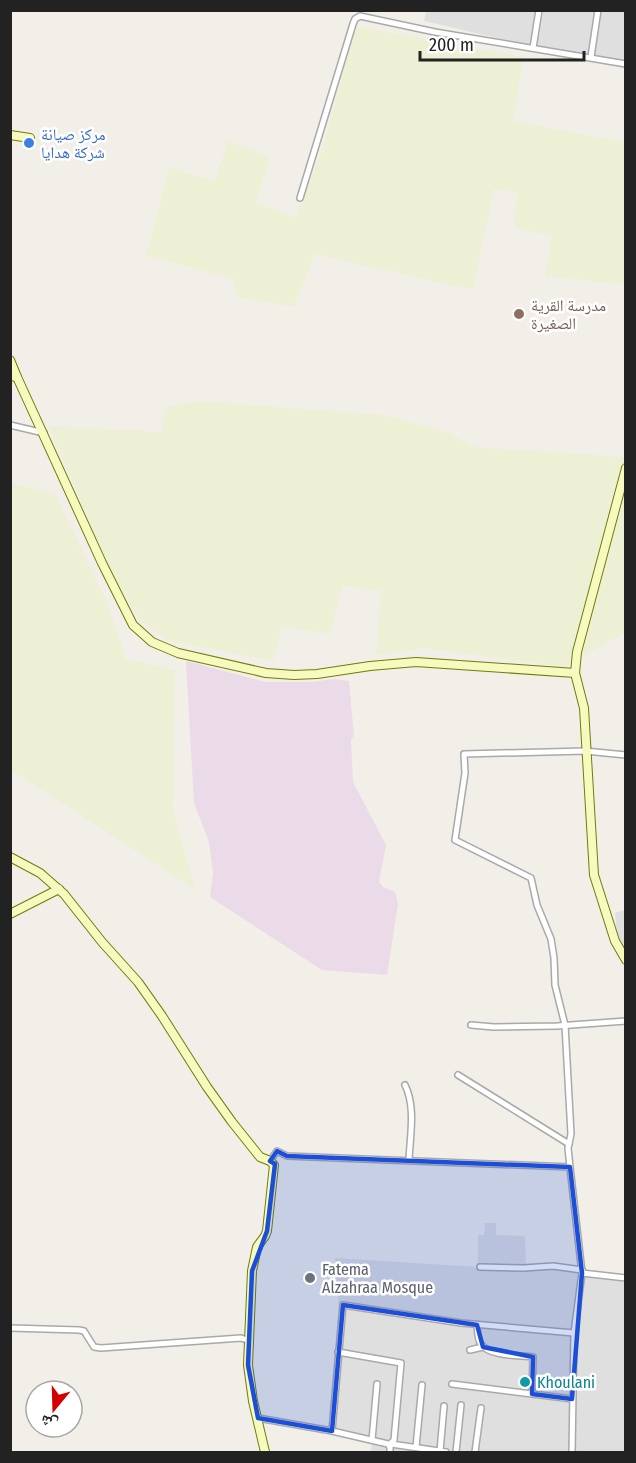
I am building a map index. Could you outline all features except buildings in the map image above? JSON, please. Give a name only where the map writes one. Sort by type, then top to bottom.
[{"type":"street","points":[[533,48],[539,10]]},
{"type":"street","points":[[591,57],[598,10]]},
{"type":"street","points":[[300,198],[355,19],[360,16],[435,32],[626,64]]},
{"type":"street","points":[[10,135],[30,138]]},
{"type":"street","points":[[10,360],[14,376],[44,433],[102,563],[133,625],[152,642],[178,653],[266,672],[294,675],[416,662],[575,673]]},
{"type":"street","points":[[10,425],[44,433]]},
{"type":"street","points":[[626,468],[577,652],[575,673],[584,708],[594,875],[615,941],[626,960]]},
{"type":"street","points":[[572,1452],[574,1333],[582,1272],[570,1167],[569,1144],[572,1134],[565,1025],[555,985],[551,939],[537,905],[531,878],[455,840],[465,773],[464,754],[585,751],[626,755]]},
{"type":"street","points":[[10,857],[40,873],[59,889],[138,982],[232,1122],[260,1157],[270,1161],[274,1167],[267,1231],[257,1247],[252,1271],[248,1365],[265,1452]]},
{"type":"street","points":[[10,914],[59,889]]},
{"type":"street","points":[[471,1025],[494,1027],[626,1021]]},
{"type":"street","points":[[458,1076],[569,1144]]},
{"type":"street","points":[[405,1084],[409,1094],[411,1115],[409,1160]]},
{"type":"street","points":[[270,1161],[277,1151],[287,1156],[570,1167]]},
{"type":"street","points":[[480,1267],[553,1266],[626,1278]]},
{"type":"street","points":[[332,1431],[343,1305],[477,1325],[574,1333]]},
{"type":"street","points":[[477,1325],[479,1341],[483,1347],[493,1352],[533,1357],[532,1394]]},
{"type":"street","points":[[10,1328],[84,1331],[94,1347],[101,1348],[241,1338],[250,1341]]},
{"type":"street","points":[[470,1350],[483,1347]]},
{"type":"street","points":[[338,1352],[401,1363],[394,1440],[390,1445],[390,1452]]},
{"type":"street","points":[[372,1440],[377,1384]]},
{"type":"street","points":[[452,1384],[572,1399]]},
{"type":"street","points":[[416,1448],[422,1385]]},
{"type":"street","points":[[456,1452],[461,1405]]},
{"type":"street","points":[[258,1418],[332,1431],[390,1445],[443,1452],[444,1406]]},
{"type":"street","points":[[475,1452],[480,1408]]},
{"type":"highlighted area","points":[[277,1151],[287,1156],[570,1167],[582,1273],[572,1399],[532,1394],[533,1357],[483,1347],[477,1325],[343,1305],[332,1431],[258,1418],[248,1365],[252,1271],[267,1231],[275,1164],[270,1161]]},
{"type":"shaded area","points":[[426,11],[625,11],[625,68],[424,21]]},
{"type":"shaded area","points":[[186,661],[265,682],[311,682],[334,679],[349,681],[354,736],[351,739],[353,782],[386,845],[379,882],[383,887],[395,892],[398,904],[387,975],[322,970],[210,897],[213,872],[209,842],[194,803]]},
{"type":"shaded area","points":[[625,910],[625,955],[617,933],[615,913]]},
{"type":"shaded area","points":[[485,1223],[496,1223],[496,1235],[525,1236],[526,1267],[553,1264],[625,1277],[625,1452],[371,1452],[372,1438],[333,1429],[340,1320],[335,1258],[478,1267],[478,1235],[484,1235]]},
{"type":"green space","points":[[355,26],[524,57],[513,121],[625,142],[625,285],[545,276],[552,236],[514,227],[517,193],[494,189],[473,290],[315,254],[294,307],[237,297],[234,279],[146,256],[169,167],[214,181],[228,141],[270,157],[256,203],[296,217],[324,144]]},
{"type":"green space","points":[[198,401],[385,415],[446,432],[475,447],[625,457],[625,633],[563,667],[424,648],[376,655],[381,591],[342,586],[330,634],[282,627],[273,661],[167,640],[140,621],[113,576],[48,426],[162,432],[165,408]]},
{"type":"green space","points":[[10,483],[55,494],[107,602],[126,659],[175,670],[173,812],[196,890],[11,770]]},
{"type":"place","name":"مركز صيانة شركة هدايا","points":[[29,143]]},
{"type":"place","name":"مدرسة القرية الصغيرة","points":[[519,314]]},
{"type":"place","name":"Fatema Alzahraa Mosque","points":[[310,1278]]},
{"type":"place","name":"Khoulani","points":[[525,1382]]}]
